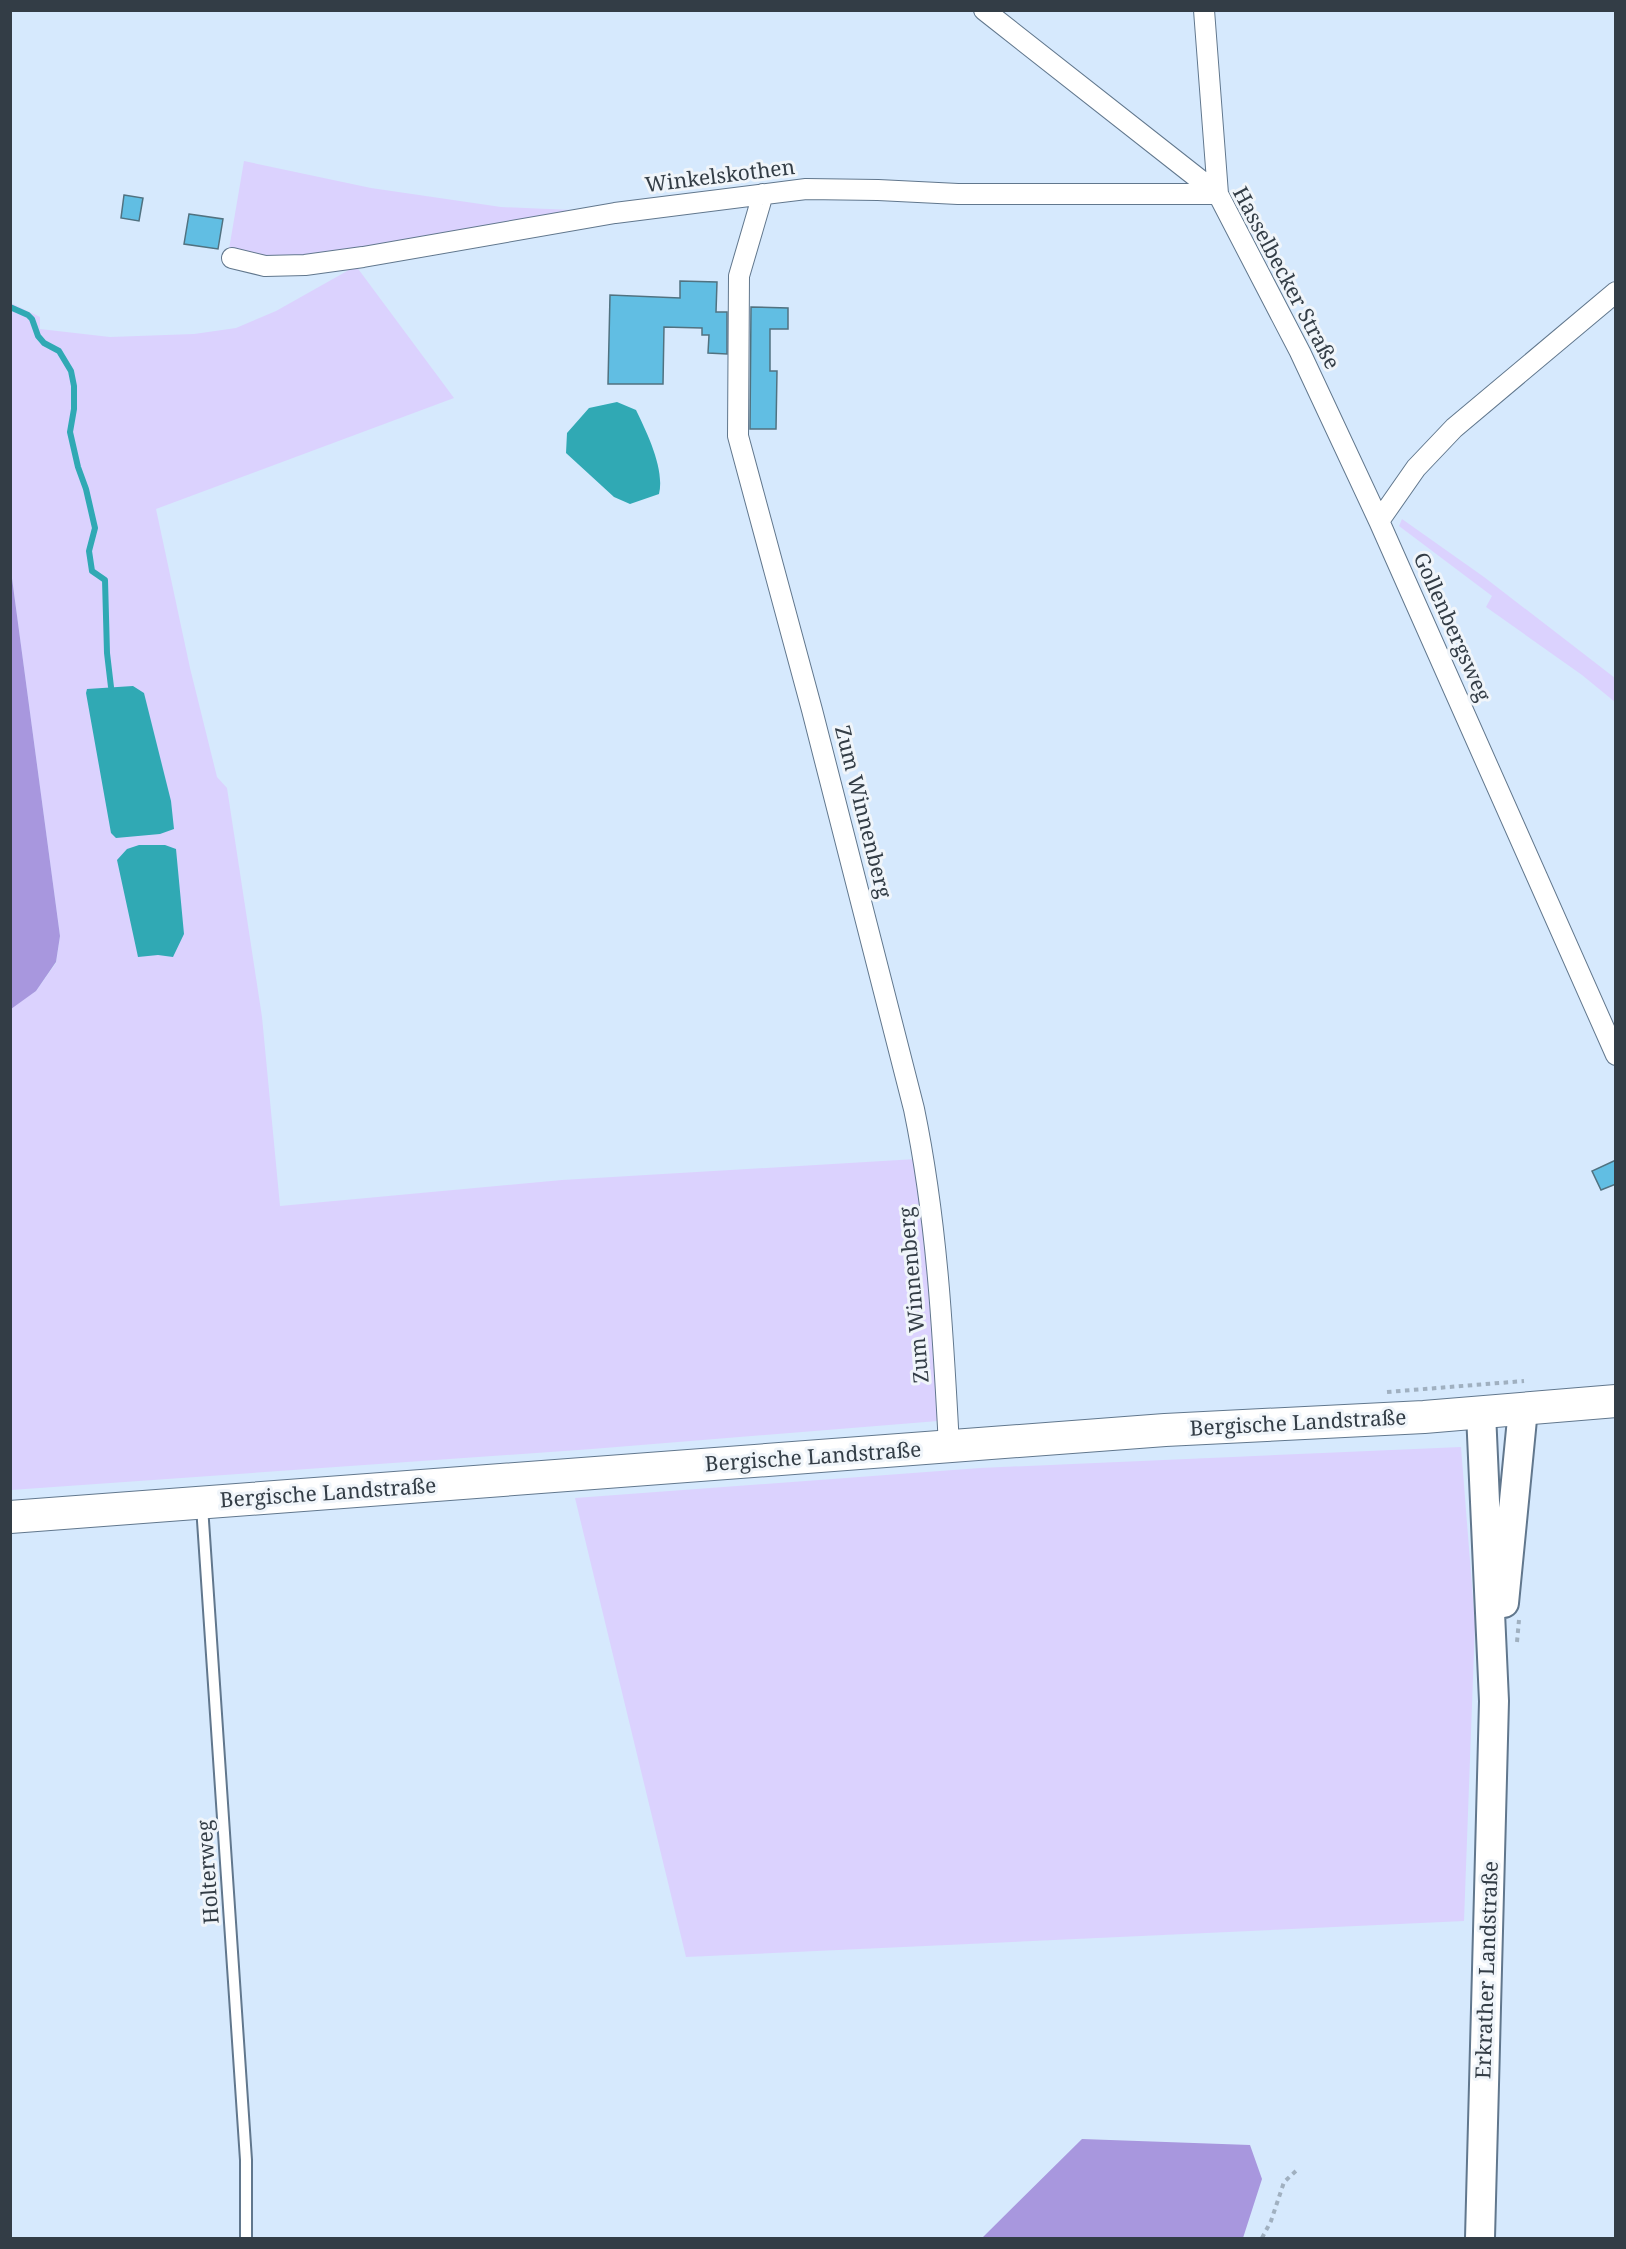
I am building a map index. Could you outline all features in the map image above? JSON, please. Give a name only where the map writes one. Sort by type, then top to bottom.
[{"type":"main road","name":"Bergische Landstraße","points":[[10,1517],[1165,1430],[1481,1413],[1616,1401]]},
{"type":"street","name":"Hasselbecker Straße","points":[[984,10],[1218,194],[1300,352],[1379,521]]},
{"type":"street","points":[[1204,10],[1218,194]]},
{"type":"street","name":"Winkelskothen","points":[[232,258],[265,266],[305,265],[615,213],[806,189],[958,194],[1218,194]]},
{"type":"street","name":"Zum Winnenberg","points":[[763,194],[739,276],[738,436],[812,710],[914,1109],[925,1161],[942,1313],[950,1446]]},
{"type":"street","points":[[1379,521],[1416,468],[1454,428],[1616,292]]},
{"type":"street","name":"Gollenbergsweg","points":[[1379,521],[1616,1055]]},
{"type":"street","name":"Erkrather Landstraße","points":[[1480,2238],[1494,1701],[1522,1409]]},
{"type":"street","name":"Erkrather Landstraße","points":[[1481,1413],[1494,1701]]},
{"type":"lane","name":"Holterweg","points":[[202,1502],[246,2160],[246,2238]]},
{"type":"path","points":[[1262,2238],[1271,2221],[1284,2182],[1297,2170]]},
{"type":"shaded area","points":[[244,161],[371,188],[501,207],[596,211],[306,264],[228,255]]},
{"type":"shaded area","points":[[356,266],[454,398],[156,509],[190,668],[217,777],[227,788],[262,1017],[280,1206],[562,1180],[916,1159],[931,1309],[938,1421],[592,1449],[11,1490],[10,1033],[12,1032],[10,1009],[36,991],[56,963],[60,936],[11,571],[11,303],[40,317],[40,329],[110,337],[194,334],[236,328],[276,311]]},
{"type":"shaded area","points":[[1402,519],[1484,577],[1615,678],[1615,702],[1582,675],[1486,607],[1492,596],[1399,526]]},
{"type":"shaded area","points":[[11,571],[60,936],[56,962],[36,991],[11,1009]]},
{"type":"shaded area","points":[[1461,1447],[1475,1624],[1464,1921],[686,1957],[575,1498],[980,1468]]},
{"type":"shaded area","points":[[1082,2139],[1250,2145],[1262,2179],[1243,2238],[982,2238]]},
{"type":"water","points":[[617,402],[636,410],[654,451],[659,474],[659,494],[630,504],[614,497],[566,453],[567,433],[589,408]]},
{"type":"water","points":[[133,686],[144,693],[171,801],[174,829],[160,834],[116,838],[111,833],[86,693],[87,689]]},
{"type":"water","points":[[139,845],[165,845],[176,849],[184,934],[173,957],[158,955],[138,957],[117,860],[127,849]]},
{"type":"building","points":[[124,195],[143,198],[139,221],[121,218]]},
{"type":"building","points":[[189,214],[223,219],[218,249],[184,244]]},
{"type":"building","points":[[680,281],[717,282],[716,312],[727,312],[727,354],[708,353],[709,335],[702,335],[702,328],[664,327],[663,384],[608,384],[610,295],[680,298]]},
{"type":"building","points":[[751,307],[788,308],[788,329],[770,329],[770,371],[777,371],[776,429],[750,429]]},
{"type":"building","points":[[1616,1160],[1616,1184],[1601,1190],[1592,1171]]},
{"type":"waterway","points":[[10,307],[32,319],[38,336],[44,343],[59,351],[71,371],[74,386],[74,409],[70,432],[95,528],[89,551],[92,571],[105,580],[107,653],[111,687]]}]
